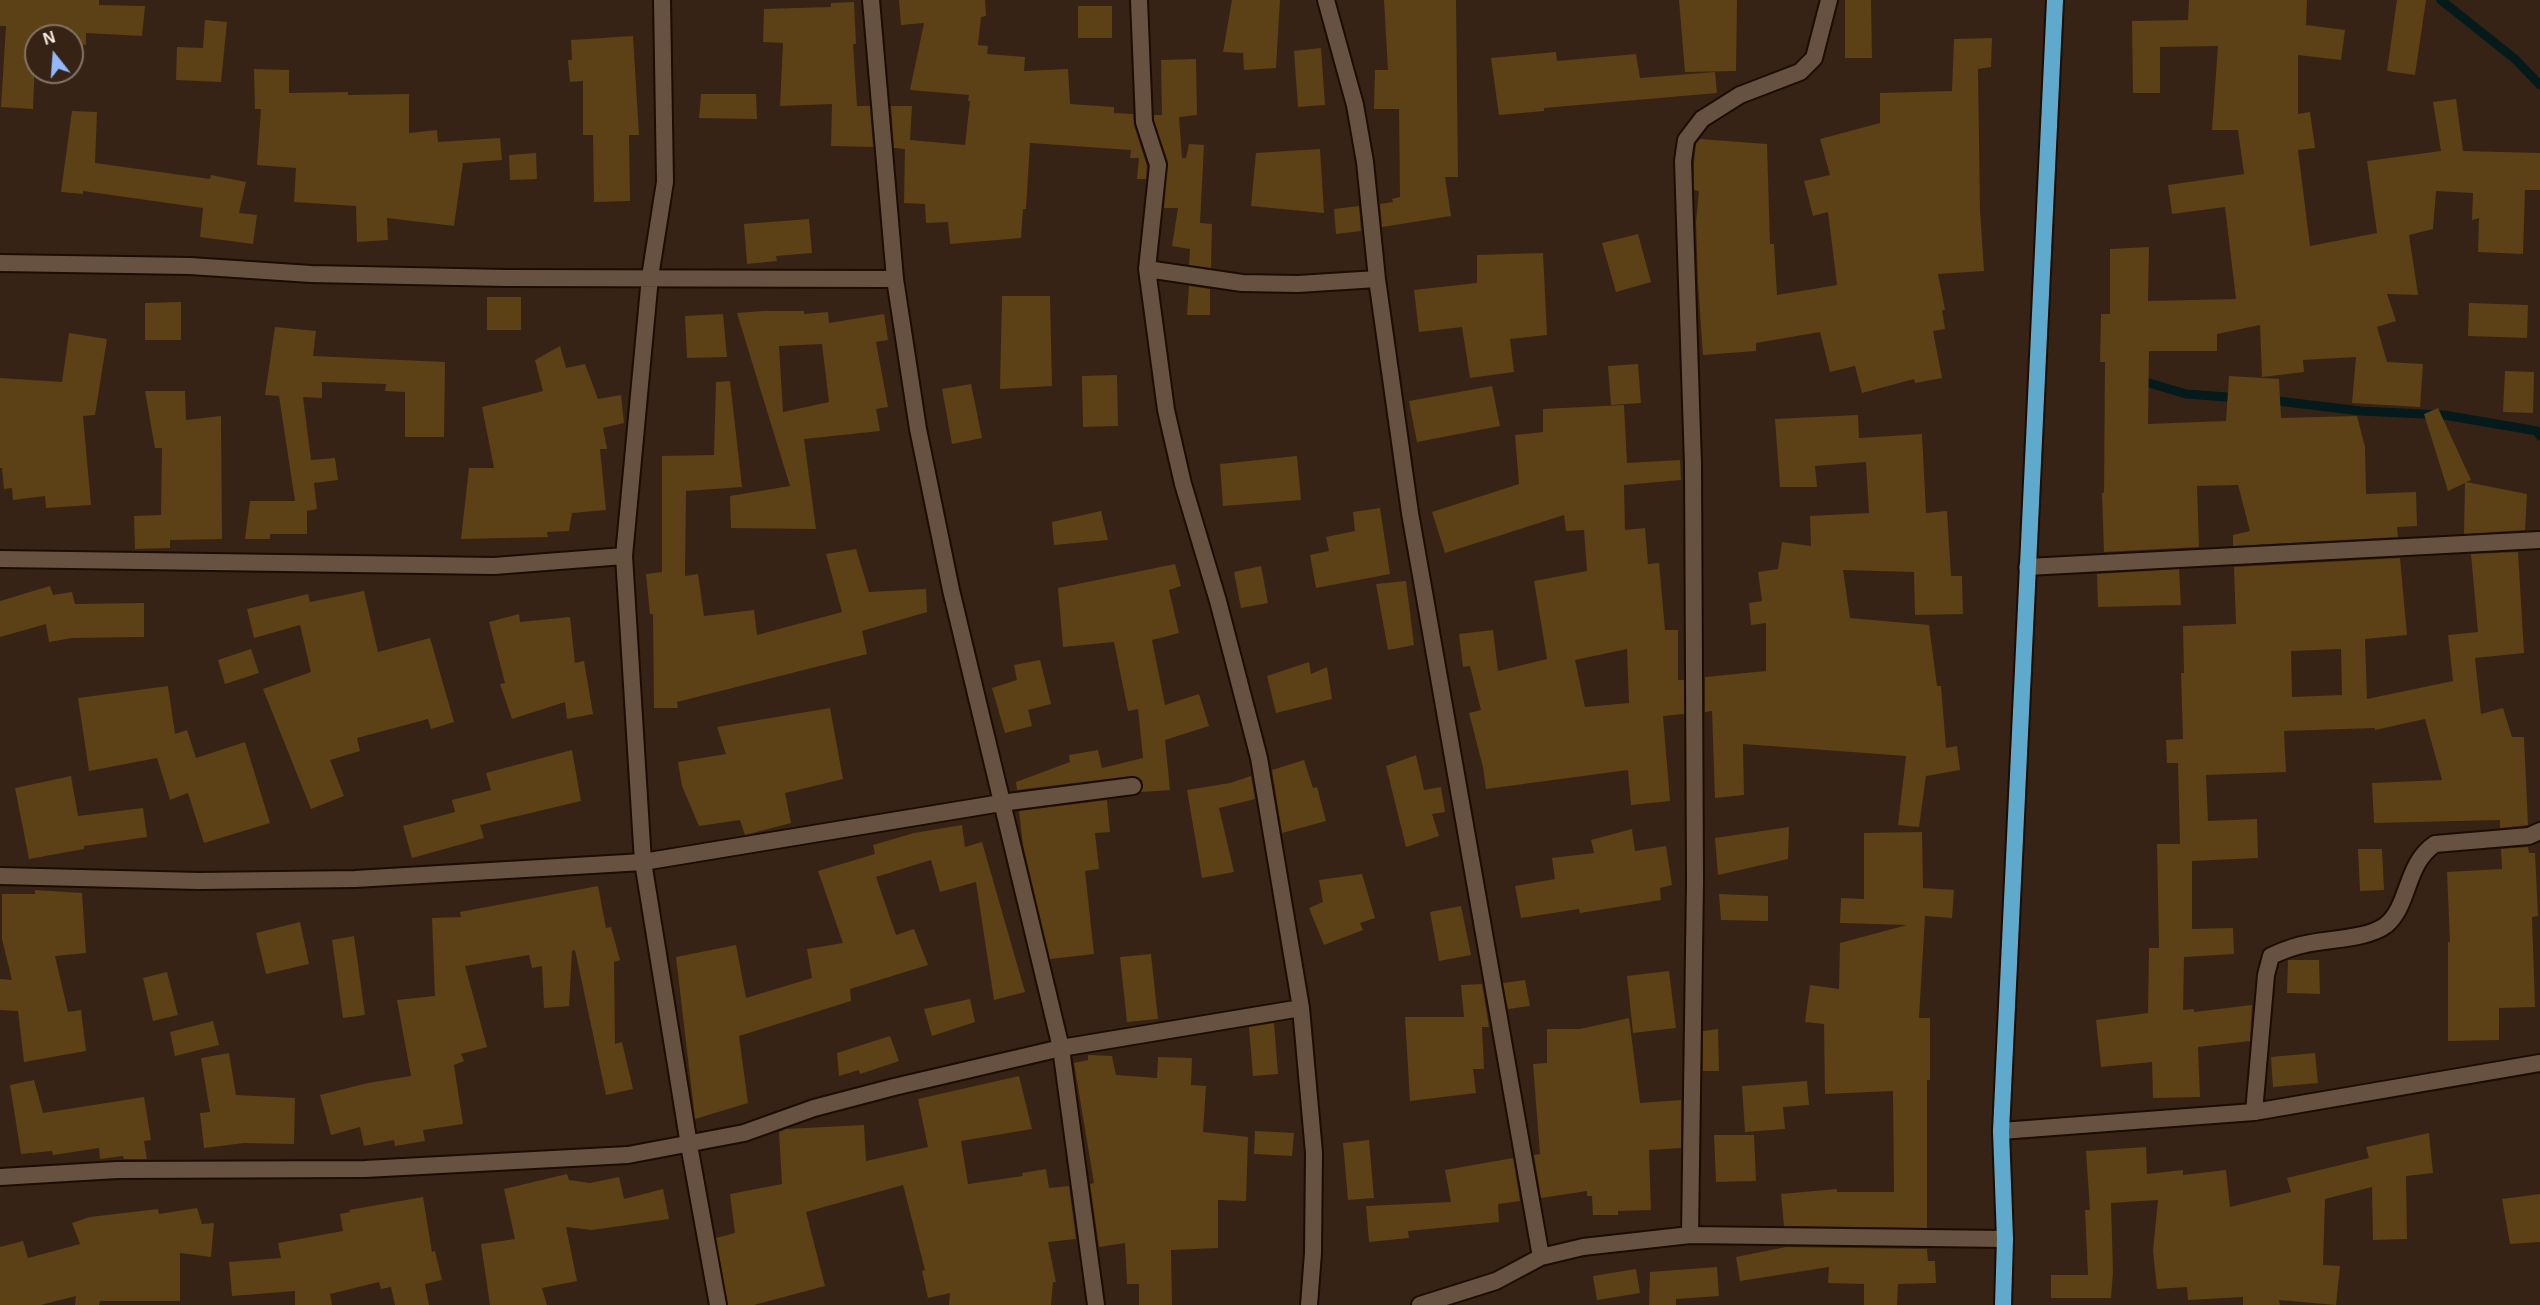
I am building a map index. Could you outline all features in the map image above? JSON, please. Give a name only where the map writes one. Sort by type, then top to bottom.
[{"type":"highway","points":[[2003,1305],[2005,1239],[2001,1131],[2055,0]]},
{"type":"street","points":[[662,0],[664,182],[650,277],[624,556],[642,862],[688,1145],[718,1305]]},
{"type":"street","points":[[871,0],[895,279],[922,452],[951,590],[1061,1048],[1096,1305]]},
{"type":"street","points":[[1139,0],[1144,122],[1158,165],[1147,268],[1166,410],[1183,484],[1218,601],[1259,758],[1301,1008],[1314,1153],[1313,1253],[1309,1305]]},
{"type":"street","points":[[1326,0],[1355,105],[1365,162],[1377,279],[1410,513],[1541,1257]]},
{"type":"street","points":[[1690,1235],[1695,881],[1693,464],[1683,161],[1686,140],[1702,119],[1740,95],[1800,72],[1814,58],[1830,0]]},
{"type":"street","points":[[0,262],[190,266],[334,274],[506,278],[895,279]]},
{"type":"street","points":[[1147,268],[1242,283],[1298,284],[1377,279]]},
{"type":"street","points":[[2027,567],[2540,540]]},
{"type":"street","points":[[0,559],[494,566],[624,556]]},
{"type":"street","points":[[0,876],[199,881],[355,879],[642,862],[1001,802],[1133,786]]},
{"type":"street","points":[[2254,1112],[2266,975],[2271,956],[2304,944],[2368,933],[2385,925],[2394,914],[2424,852],[2435,844],[2529,836],[2540,831]]},
{"type":"street","points":[[0,1177],[117,1170],[365,1169],[628,1155],[744,1133],[814,1108],[894,1086],[1061,1048],[1301,1008]]},
{"type":"street","points":[[2001,1131],[2254,1112],[2540,1063]]},
{"type":"street","points":[[1420,1305],[1496,1281],[1541,1257],[1583,1247],[1690,1235],[2005,1239]]},
{"type":"building","points":[[0,0],[99,0],[99,5],[145,6],[142,36],[86,33],[86,45],[84,45],[84,24],[24,24],[24,84],[34,84],[33,109],[1,107],[6,26],[0,26]]},
{"type":"building","points":[[899,0],[985,0],[986,16],[981,17],[978,45],[988,46],[987,54],[1025,57],[1024,71],[1068,69],[1070,104],[1114,107],[1114,113],[1133,114],[1134,125],[1147,166],[1146,179],[1137,179],[1139,158],[1130,158],[1131,150],[1030,143],[1026,209],[1023,209],[1021,238],[950,244],[948,222],[926,223],[925,204],[904,203],[905,149],[894,148],[891,106],[912,106],[910,140],[965,145],[969,95],[910,90],[924,23],[901,25]]},
{"type":"building","points":[[1232,0],[1280,0],[1276,68],[1244,70],[1243,53],[1223,52]]},
{"type":"building","points":[[1384,0],[1456,0],[1458,177],[1445,177],[1451,216],[1382,227],[1380,204],[1393,202],[1392,199],[1400,197],[1399,109],[1374,109],[1375,70],[1388,70]]},
{"type":"building","points":[[1679,0],[1737,0],[1736,71],[1685,72]]},
{"type":"building","points":[[1845,0],[1871,0],[1872,58],[1845,58]]},
{"type":"building","points":[[2189,0],[2307,0],[2306,25],[2345,30],[2341,60],[2298,55],[2298,114],[2310,112],[2315,148],[2298,150],[2310,246],[2377,233],[2367,161],[2441,151],[2433,102],[2456,99],[2463,151],[2540,153],[2540,190],[2525,190],[2523,254],[2478,252],[2479,218],[2472,220],[2473,193],[2436,191],[2433,229],[2409,235],[2418,295],[2387,294],[2396,321],[2377,327],[2387,362],[2423,364],[2420,407],[2352,403],[2356,357],[2303,360],[2304,372],[2262,377],[2260,325],[2217,334],[2217,351],[2149,351],[2148,424],[2226,421],[2229,376],[2279,379],[2281,418],[2357,416],[2365,447],[2366,494],[2416,492],[2417,526],[2397,527],[2398,537],[2233,546],[2233,535],[2250,531],[2238,485],[2197,486],[2199,547],[2104,552],[2102,493],[2104,493],[2105,362],[2100,362],[2101,314],[2110,314],[2110,249],[2149,247],[2148,301],[2236,299],[2225,207],[2172,214],[2168,185],[2244,174],[2238,130],[2212,130],[2218,46],[2160,47],[2160,93],[2133,93],[2132,21],[2188,20]]},
{"type":"building","points":[[2397,0],[2426,0],[2415,75],[2387,71]]},
{"type":"building","points":[[854,2],[856,44],[853,44],[857,106],[870,106],[873,147],[831,146],[832,104],[780,106],[783,43],[763,42],[764,9],[831,7],[831,3]]},
{"type":"building","points":[[1078,6],[1112,6],[1112,38],[1078,38]]},
{"type":"building","points":[[205,20],[227,22],[221,82],[176,80],[177,47],[203,48]]},
{"type":"building","points":[[633,36],[639,135],[629,135],[630,201],[594,202],[593,135],[583,135],[583,81],[570,82],[568,60],[572,60],[571,40]]},
{"type":"building","points":[[1992,38],[1991,67],[1978,69],[1980,210],[1984,271],[1938,274],[1945,310],[1942,310],[1945,329],[1933,331],[1942,378],[1915,383],[1914,379],[1862,393],[1855,366],[1830,372],[1820,332],[1756,343],[1756,351],[1703,355],[1696,222],[1699,191],[1694,190],[1696,144],[1700,139],[1767,144],[1770,244],[1774,244],[1777,295],[1837,285],[1828,212],[1813,216],[1804,181],[1830,175],[1820,139],[1880,123],[1880,93],[1952,91],[1954,39]]},
{"type":"building","points":[[1321,48],[1325,105],[1298,107],[1294,51]]},
{"type":"building","points":[[1556,52],[1557,61],[1636,54],[1640,78],[1715,72],[1717,93],[1544,108],[1544,111],[1499,115],[1491,58]]},
{"type":"building","points":[[1196,59],[1197,115],[1179,117],[1182,158],[1186,158],[1189,144],[1204,145],[1200,223],[1212,224],[1211,268],[1189,265],[1190,249],[1172,246],[1178,208],[1164,208],[1168,162],[1154,120],[1154,115],[1162,115],[1161,60]]},
{"type":"building","points":[[254,69],[289,70],[289,93],[409,94],[409,133],[437,130],[438,142],[500,138],[502,160],[463,163],[454,226],[387,218],[388,240],[357,242],[356,206],[294,202],[296,168],[257,165],[261,109],[255,109]]},
{"type":"building","points":[[701,94],[756,94],[757,119],[699,118]]},
{"type":"building","points":[[72,111],[97,112],[95,163],[210,179],[211,175],[246,182],[239,213],[257,215],[253,244],[200,237],[203,208],[83,191],[83,194],[61,192]]},
{"type":"building","points":[[1320,149],[1324,213],[1251,206],[1256,153]]},
{"type":"building","points":[[536,153],[537,179],[510,180],[509,155]]},
{"type":"building","points":[[1359,206],[1361,231],[1336,234],[1334,209]]},
{"type":"building","points":[[809,219],[812,253],[776,256],[777,261],[747,264],[744,224]]},
{"type":"building","points":[[1638,234],[1651,282],[1616,292],[1602,243]]},
{"type":"building","points":[[1543,253],[1547,335],[1510,339],[1514,372],[1470,378],[1462,327],[1419,332],[1414,290],[1477,283],[1477,255]]},
{"type":"building","points":[[1189,286],[1210,289],[1210,315],[1187,315]]},
{"type":"building","points":[[1002,296],[1050,296],[1052,386],[1000,389]]},
{"type":"building","points":[[487,297],[521,297],[521,330],[487,330]]},
{"type":"building","points":[[181,302],[181,340],[145,340],[145,303]]},
{"type":"building","points":[[2469,303],[2528,305],[2527,338],[2468,336]]},
{"type":"building","points":[[828,312],[829,323],[884,314],[888,340],[876,342],[888,407],[876,409],[880,431],[804,439],[816,529],[731,528],[730,496],[790,486],[737,313]],"holes":[[[822,344],[829,402],[783,412],[779,346]]]},
{"type":"building","points":[[723,314],[727,357],[687,358],[685,316]]},
{"type":"building","points":[[275,327],[316,331],[313,356],[445,362],[444,437],[405,437],[405,392],[385,391],[386,384],[322,382],[322,398],[303,397],[311,460],[335,458],[338,480],[314,483],[317,509],[307,511],[307,534],[270,534],[270,539],[245,539],[250,501],[295,501],[279,396],[265,395]]},
{"type":"building","points":[[69,333],[107,339],[95,415],[83,416],[91,505],[46,508],[45,496],[13,500],[12,488],[4,489],[2,468],[0,468],[0,378],[62,382]]},
{"type":"building","points":[[560,346],[566,368],[585,364],[598,399],[621,395],[624,423],[603,428],[607,449],[600,449],[606,510],[572,513],[569,531],[547,532],[548,537],[461,539],[469,468],[494,468],[482,407],[543,391],[535,360]]},
{"type":"building","points":[[1638,364],[1641,403],[1611,405],[1608,366]]},
{"type":"building","points":[[2505,371],[2534,372],[2533,413],[2503,412]]},
{"type":"building","points":[[1117,375],[1118,426],[1083,427],[1082,376]]},
{"type":"building","points":[[730,381],[742,487],[686,491],[685,576],[698,574],[704,616],[754,610],[757,635],[842,612],[826,554],[856,549],[869,592],[926,589],[927,612],[862,631],[867,654],[677,702],[678,708],[654,708],[653,614],[650,614],[646,574],[662,572],[662,456],[714,455],[716,382]]},
{"type":"building","points":[[971,384],[982,438],[952,444],[942,389]]},
{"type":"building","points":[[1492,386],[1500,426],[1417,442],[1409,401]]},
{"type":"building","points":[[145,391],[185,391],[186,420],[221,416],[222,539],[170,540],[170,548],[135,549],[134,516],[161,515],[162,448],[155,448]]},
{"type":"building","points":[[1624,405],[1627,463],[1680,460],[1681,480],[1624,485],[1625,530],[1645,528],[1648,564],[1659,563],[1665,630],[1678,630],[1678,680],[1684,680],[1684,714],[1663,716],[1670,801],[1631,805],[1628,770],[1486,789],[1483,767],[1469,713],[1481,710],[1470,666],[1463,667],[1459,634],[1493,630],[1498,671],[1547,659],[1534,581],[1587,571],[1584,530],[1566,531],[1564,515],[1445,553],[1432,512],[1519,484],[1515,435],[1543,432],[1543,409]],"holes":[[[1627,649],[1629,703],[1585,707],[1575,660]]]},
{"type":"building","points":[[2438,408],[2471,480],[2466,482],[2527,494],[2525,530],[2464,534],[2465,483],[2448,491],[2424,414]]},
{"type":"building","points":[[1858,415],[1859,438],[1922,434],[1926,513],[1947,511],[1951,576],[1962,576],[1963,614],[1915,615],[1914,572],[1843,570],[1850,618],[1929,625],[1937,686],[1941,686],[1946,748],[1957,746],[1960,770],[1926,776],[1919,827],[1898,825],[1906,756],[1743,744],[1744,795],[1715,798],[1712,711],[1705,712],[1705,677],[1766,671],[1766,623],[1751,625],[1749,603],[1762,601],[1758,572],[1778,569],[1782,542],[1811,546],[1810,516],[1869,513],[1866,462],[1815,466],[1817,487],[1780,487],[1775,419]]},
{"type":"building","points":[[1297,456],[1301,500],[1223,506],[1220,464]]},
{"type":"building","points":[[1380,508],[1390,574],[1316,588],[1310,555],[1329,551],[1326,537],[1355,531],[1353,512]]},
{"type":"building","points":[[1101,511],[1108,540],[1054,545],[1052,522]]},
{"type":"building","points":[[2518,552],[2524,653],[2475,658],[2481,714],[2503,708],[2512,737],[2524,737],[2528,825],[2500,828],[2500,820],[2374,823],[2372,783],[2442,780],[2425,719],[2375,730],[2375,728],[2284,731],[2286,772],[2206,775],[2208,821],[2257,819],[2258,858],[2192,861],[2192,929],[2233,928],[2234,954],[2184,957],[2183,1010],[2194,1009],[2194,1012],[2252,1005],[2250,1041],[2198,1047],[2200,1097],[2153,1098],[2152,1062],[2101,1067],[2096,1020],[2148,1013],[2149,948],[2159,948],[2157,844],[2180,844],[2178,763],[2167,763],[2166,740],[2183,739],[2181,673],[2184,673],[2183,626],[2236,624],[2234,567],[2400,558],[2407,635],[2365,639],[2367,699],[2453,681],[2448,635],[2478,632],[2471,554]],"holes":[[[2341,649],[2342,695],[2292,697],[2291,651]]]},
{"type":"building","points":[[1175,564],[1181,586],[1169,590],[1179,633],[1152,640],[1165,705],[1199,694],[1209,726],[1165,740],[1170,790],[1141,792],[1142,780],[1132,776],[1017,790],[1016,782],[1070,762],[1069,755],[1098,750],[1102,768],[1143,758],[1138,709],[1128,711],[1114,642],[1063,647],[1058,588]]},
{"type":"building","points":[[1261,566],[1268,603],[1241,608],[1234,572]]},
{"type":"building","points":[[2179,569],[2181,605],[2098,607],[2097,574]]},
{"type":"building","points":[[1406,581],[1414,645],[1388,650],[1376,584]]},
{"type":"building","points":[[50,586],[53,595],[72,592],[75,604],[144,603],[144,637],[72,638],[49,642],[46,624],[0,637],[0,601]]},
{"type":"building","points":[[364,591],[378,652],[430,638],[454,722],[431,729],[428,719],[357,738],[360,751],[330,760],[344,796],[311,809],[263,689],[311,672],[300,625],[254,638],[247,609],[308,594],[310,602]]},
{"type":"building","points":[[519,614],[520,622],[570,617],[575,663],[584,661],[593,714],[567,719],[565,702],[512,719],[500,684],[505,683],[489,622]]},
{"type":"building","points":[[251,649],[259,673],[225,684],[218,660]]},
{"type":"building","points":[[1040,660],[1051,704],[1028,710],[1032,726],[1005,733],[992,688],[1017,680],[1014,665]]},
{"type":"building","points":[[1309,662],[1311,674],[1327,667],[1332,699],[1276,713],[1267,676]]},
{"type":"building","points":[[168,686],[175,734],[187,730],[196,758],[245,742],[270,823],[204,843],[188,793],[170,800],[157,758],[89,771],[78,698]]},
{"type":"building","points":[[830,708],[843,779],[785,793],[791,823],[745,835],[740,820],[699,826],[682,786],[678,762],[726,754],[717,727]]},
{"type":"building","points":[[572,750],[581,801],[480,825],[484,838],[412,858],[403,826],[455,812],[452,800],[491,790],[486,773]]},
{"type":"building","points":[[1416,755],[1424,790],[1441,787],[1445,812],[1432,814],[1439,836],[1406,847],[1386,766]]},
{"type":"building","points":[[1304,760],[1313,788],[1317,787],[1326,821],[1282,833],[1272,770]]},
{"type":"building","points":[[71,776],[78,816],[143,808],[147,837],[84,846],[84,849],[29,859],[15,788]]},
{"type":"building","points":[[1251,776],[1255,799],[1219,808],[1234,872],[1202,878],[1187,790],[1230,783]]},
{"type":"building","points":[[1107,800],[1110,832],[1095,833],[1099,869],[1085,871],[1094,954],[1050,959],[1023,845],[1019,811]]},
{"type":"building","points":[[962,825],[965,847],[982,842],[1025,992],[994,1000],[976,882],[940,892],[931,860],[876,877],[896,935],[914,929],[928,965],[850,989],[851,1001],[739,1036],[748,1103],[695,1119],[676,957],[736,945],[746,998],[812,978],[807,949],[843,943],[818,871],[875,854],[873,845],[914,833]]},
{"type":"building","points":[[1789,827],[1788,859],[1718,875],[1715,838]]},
{"type":"building","points":[[1632,829],[1635,851],[1666,846],[1672,885],[1660,888],[1661,900],[1580,913],[1579,909],[1521,918],[1515,886],[1555,879],[1552,858],[1594,853],[1591,840]]},
{"type":"building","points":[[1922,832],[1923,888],[1954,890],[1952,918],[1925,916],[1919,1018],[1930,1018],[1930,1080],[1927,1080],[1927,1228],[1784,1226],[1781,1194],[1837,1189],[1837,1192],[1894,1192],[1893,1091],[1825,1094],[1824,1024],[1805,1022],[1810,985],[1839,989],[1840,943],[1907,925],[1840,923],[1841,898],[1864,899],[1864,833]]},
{"type":"building","points":[[2528,847],[2529,853],[2535,853],[2538,916],[2532,917],[2535,1007],[2499,1008],[2499,1040],[2448,1041],[2448,942],[2450,942],[2447,872],[2502,869],[2501,849]]},
{"type":"building","points":[[2358,849],[2382,849],[2384,890],[2360,891]]},
{"type":"building","points":[[1362,874],[1375,918],[1360,923],[1363,930],[1324,945],[1309,908],[1323,902],[1319,880]]},
{"type":"building","points":[[598,886],[606,928],[611,927],[620,960],[614,962],[615,1044],[622,1042],[633,1089],[606,1095],[575,950],[572,951],[569,1006],[544,1008],[542,966],[532,968],[529,955],[465,966],[487,1047],[461,1054],[464,1061],[454,1065],[463,1124],[423,1130],[425,1141],[395,1146],[394,1140],[364,1146],[360,1127],[331,1135],[320,1095],[368,1083],[411,1076],[397,1000],[435,996],[432,918],[461,917],[460,912]]},
{"type":"building","points":[[35,890],[82,893],[86,953],[55,956],[68,1012],[81,1010],[86,1051],[24,1062],[18,1011],[0,1010],[0,979],[12,980],[2,939],[2,894],[35,894]]},
{"type":"building","points":[[1719,894],[1768,896],[1768,921],[1721,920]]},
{"type":"building","points":[[1461,906],[1471,955],[1439,961],[1430,912]]},
{"type":"building","points":[[300,922],[309,964],[266,974],[256,933]]},
{"type":"building","points":[[354,936],[365,1015],[343,1018],[332,940]]},
{"type":"building","points":[[1151,954],[1158,1019],[1127,1022],[1120,957]]},
{"type":"building","points":[[2288,960],[2319,960],[2320,994],[2287,993]]},
{"type":"building","points":[[1669,971],[1676,1028],[1633,1033],[1627,976]]},
{"type":"building","points":[[167,972],[178,1015],[153,1021],[143,978]]},
{"type":"building","points":[[1525,980],[1530,1006],[1508,1009],[1503,983]]},
{"type":"building","points":[[1482,984],[1489,1027],[1482,1027],[1484,1069],[1473,1069],[1476,1093],[1410,1101],[1405,1017],[1464,1017],[1461,985]]},
{"type":"building","points":[[970,999],[975,1022],[932,1036],[924,1009]]},
{"type":"building","points":[[1629,1018],[1640,1103],[1681,1100],[1681,1148],[1649,1150],[1651,1210],[1618,1211],[1618,1215],[1593,1215],[1592,1196],[1587,1196],[1587,1191],[1541,1198],[1534,1155],[1540,1154],[1533,1064],[1547,1063],[1547,1029],[1580,1029]]},
{"type":"building","points":[[213,1021],[219,1045],[175,1056],[170,1032]]},
{"type":"building","points":[[1274,1023],[1278,1074],[1253,1076],[1249,1027]]},
{"type":"building","points":[[1718,1029],[1719,1071],[1703,1071],[1703,1031]]},
{"type":"building","points":[[890,1036],[899,1061],[860,1074],[859,1070],[839,1076],[837,1053]]},
{"type":"building","points":[[229,1053],[236,1095],[295,1098],[294,1144],[244,1143],[204,1148],[200,1113],[210,1112],[201,1058]]},
{"type":"building","points":[[2315,1053],[2318,1083],[2273,1087],[2271,1057]]},
{"type":"building","points":[[1088,1055],[1112,1056],[1116,1075],[1157,1078],[1158,1057],[1192,1058],[1191,1085],[1206,1086],[1203,1132],[1248,1137],[1246,1201],[1218,1200],[1218,1248],[1171,1250],[1172,1305],[1139,1305],[1139,1284],[1127,1284],[1125,1243],[1099,1247],[1090,1184],[1094,1183],[1074,1063],[1088,1060]]},
{"type":"building","points":[[1019,1076],[1032,1129],[961,1141],[968,1184],[1023,1176],[1022,1173],[1046,1169],[1049,1188],[1069,1186],[1076,1239],[1048,1242],[1056,1282],[1053,1282],[1051,1305],[949,1305],[950,1293],[928,1298],[922,1271],[925,1270],[903,1185],[806,1212],[825,1286],[754,1305],[728,1305],[716,1238],[735,1233],[730,1194],[782,1184],[779,1132],[786,1129],[864,1125],[866,1161],[928,1147],[918,1099]]},
{"type":"building","points":[[34,1080],[43,1113],[144,1097],[151,1140],[144,1141],[147,1159],[124,1159],[123,1156],[100,1159],[99,1148],[53,1155],[52,1151],[21,1154],[10,1085]]},
{"type":"building","points":[[1807,1081],[1809,1105],[1783,1107],[1785,1129],[1745,1132],[1742,1086]]},
{"type":"building","points":[[1255,1131],[1294,1133],[1292,1156],[1254,1154]]},
{"type":"building","points":[[2429,1133],[2433,1173],[2406,1176],[2407,1239],[2373,1240],[2372,1187],[2325,1199],[2323,1265],[2340,1266],[2336,1305],[2279,1300],[2280,1305],[2243,1305],[2243,1297],[2188,1300],[2187,1287],[2157,1289],[2153,1251],[2158,1200],[2111,1203],[2113,1272],[2111,1298],[2051,1298],[2051,1275],[2088,1275],[2085,1210],[2090,1210],[2086,1151],[2146,1147],[2147,1174],[2183,1170],[2183,1175],[2226,1170],[2230,1207],[2291,1192],[2287,1178],[2369,1158],[2366,1147]]},
{"type":"building","points":[[1714,1135],[1754,1135],[1756,1181],[1716,1182]]},
{"type":"building","points":[[1369,1140],[1374,1198],[1348,1200],[1343,1143]]},
{"type":"building","points":[[1513,1158],[1520,1201],[1498,1204],[1499,1222],[1408,1231],[1409,1238],[1369,1242],[1366,1206],[1451,1202],[1445,1170]]},
{"type":"building","points":[[567,1174],[569,1180],[590,1183],[619,1177],[624,1199],[663,1189],[669,1219],[592,1230],[566,1227],[577,1281],[542,1288],[547,1305],[490,1305],[481,1244],[515,1239],[504,1189]]},
{"type":"building","points":[[2540,1194],[2540,1242],[2510,1244],[2502,1199]]},
{"type":"building","points":[[423,1197],[432,1252],[435,1251],[442,1280],[425,1284],[429,1305],[395,1305],[391,1287],[381,1289],[379,1282],[330,1294],[332,1305],[295,1305],[295,1291],[232,1296],[229,1262],[281,1258],[278,1243],[343,1231],[340,1214],[350,1212],[349,1210]]},
{"type":"building","points":[[197,1208],[202,1224],[214,1223],[211,1257],[180,1253],[180,1301],[100,1301],[99,1305],[75,1305],[76,1296],[41,1305],[0,1305],[0,1247],[23,1241],[28,1258],[80,1244],[72,1223],[90,1217],[158,1209],[159,1214]]},
{"type":"building","points":[[1786,1247],[1927,1249],[1928,1261],[1935,1261],[1936,1283],[1898,1284],[1897,1305],[1864,1305],[1864,1284],[1828,1283],[1829,1267],[1740,1281],[1736,1257]]},
{"type":"building","points":[[1717,1267],[1719,1296],[1676,1299],[1676,1305],[1649,1305],[1650,1272]]},
{"type":"building","points":[[1636,1269],[1640,1293],[1597,1300],[1593,1276]]},
{"type":"waterway","points":[[2441,0],[2515,59],[2540,85]]},
{"type":"waterway","points":[[2139,380],[2186,394],[2240,398]]},
{"type":"waterway","points":[[2269,400],[2361,411],[2444,415],[2537,431],[2540,436]]}]
